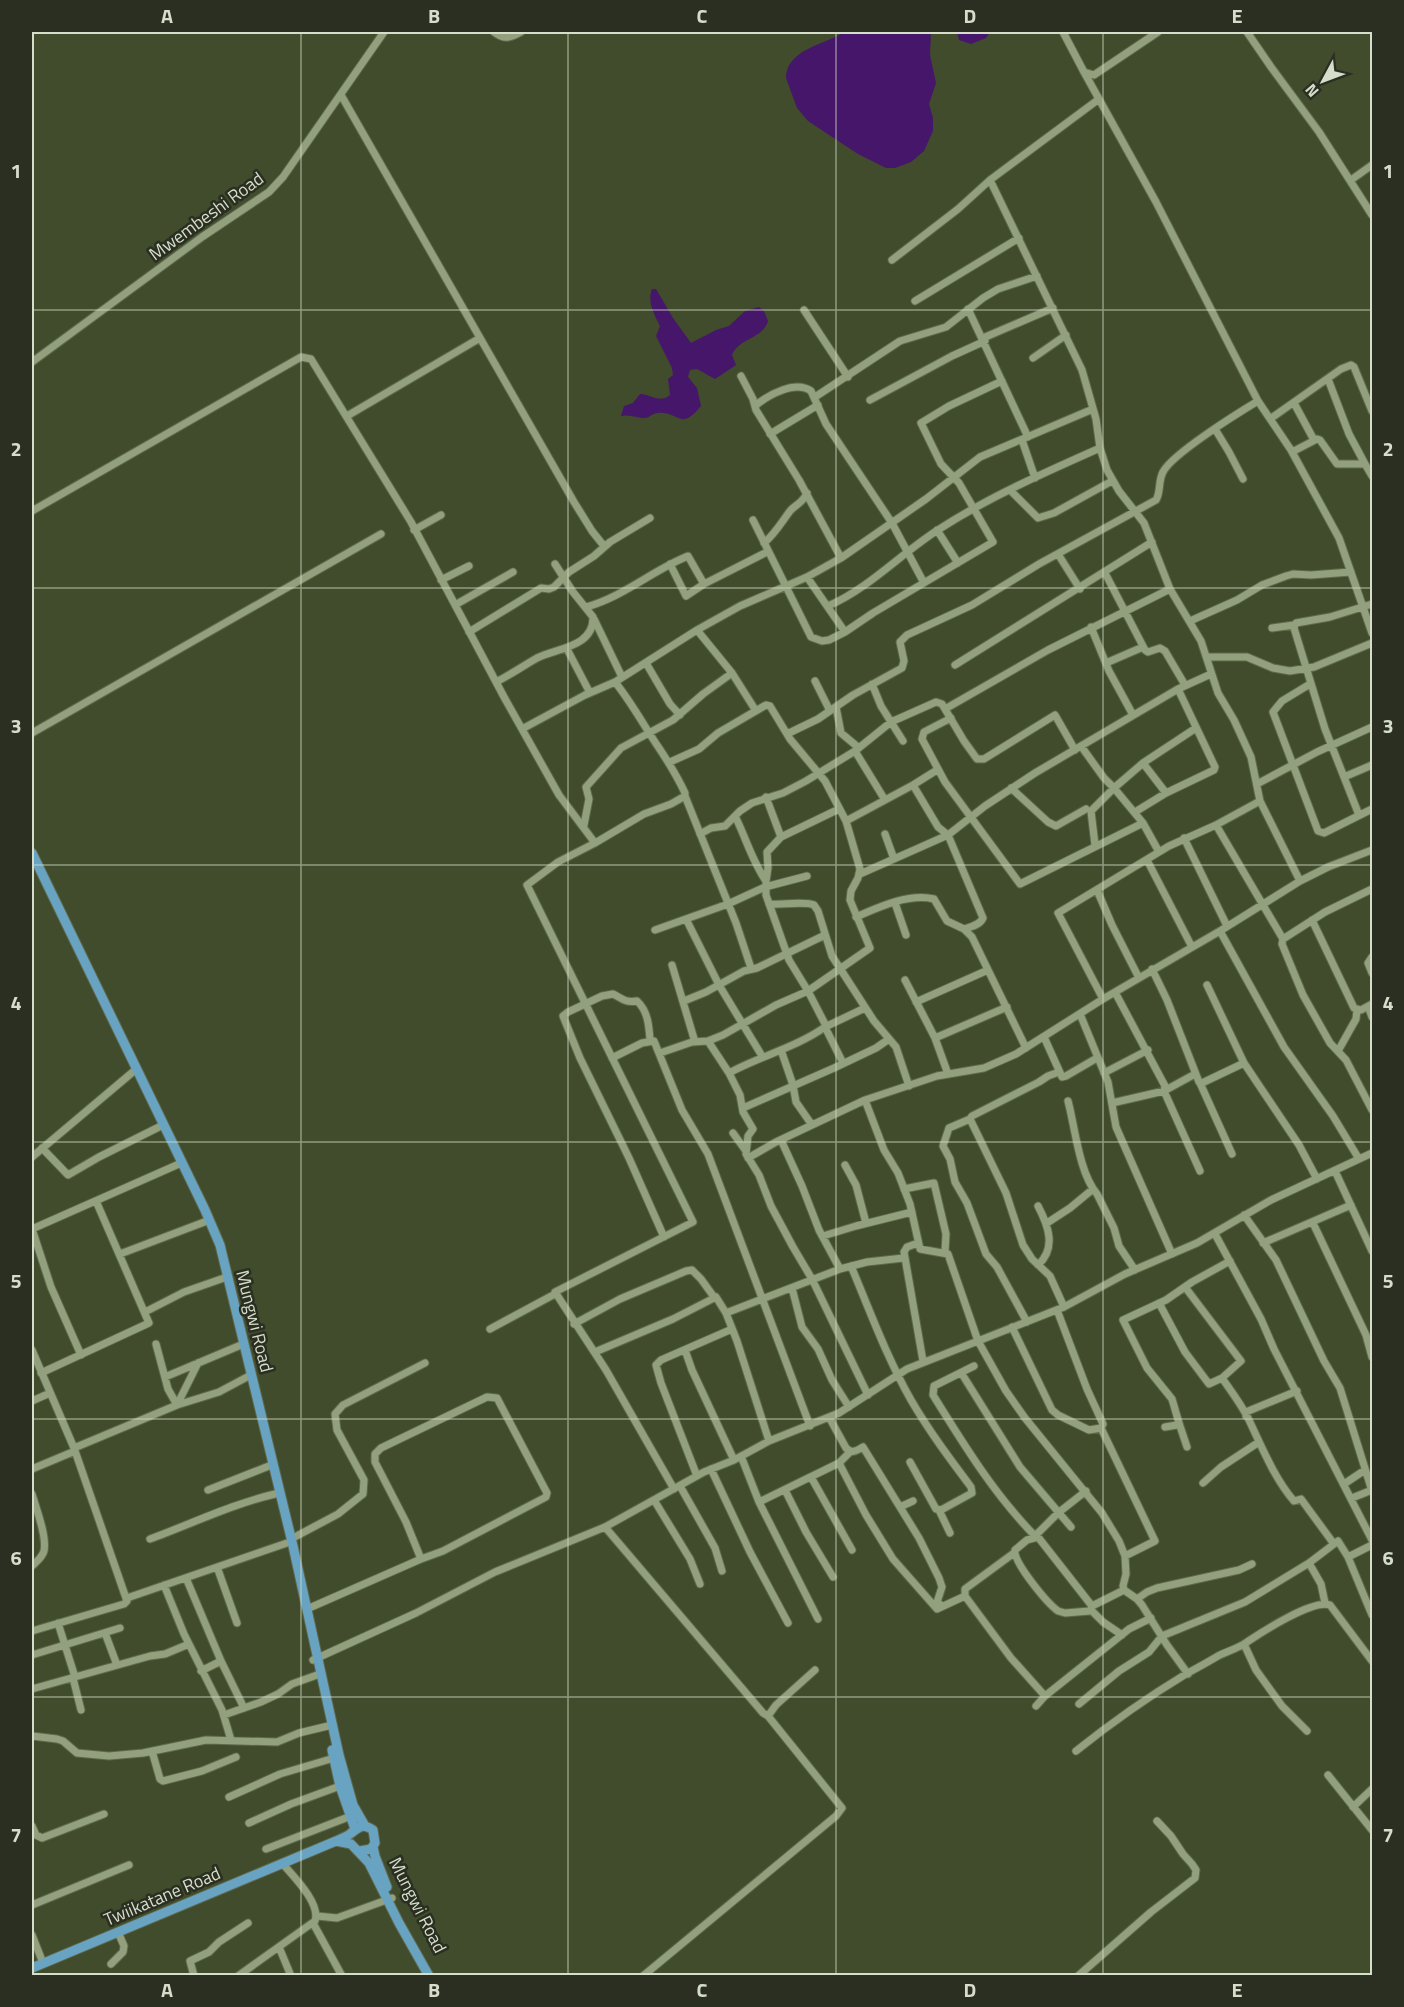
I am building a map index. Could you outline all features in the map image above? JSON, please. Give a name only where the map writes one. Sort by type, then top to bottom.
[{"type":"main road","name":"Mungwi Road","points":[[32,853],[216,1234],[315,1660],[353,1805],[365,1826]]},
{"type":"main road","name":"Mungwi Road","points":[[32,863],[217,1245],[275,1494],[307,1609],[317,1676],[340,1786],[351,1816],[352,1835]]},
{"type":"main road","points":[[365,1826],[375,1834],[375,1843],[367,1851],[360,1851],[352,1835],[365,1826]]},
{"type":"main road","name":"Twiikatane Road","points":[[37,1965],[352,1835]]},
{"type":"main road","name":"Mungwi Road","points":[[373,1847],[390,1899],[429,1976]]},
{"type":"main road","name":"Mungwi Road","points":[[360,1851],[437,1976]]},
{"type":"street","name":"Mwembeshi Road","points":[[32,362],[202,237],[268,192],[283,177],[384,32]]},
{"type":"street","points":[[494,32],[501,37],[508,38],[520,32]]},
{"type":"street","points":[[1064,32],[1184,256],[1258,401],[1292,452],[1339,538],[1372,633]]},
{"type":"street","points":[[1084,72],[1094,75],[1158,32]]},
{"type":"street","points":[[1247,32],[1351,180],[1372,214]]},
{"type":"street","points":[[341,95],[587,524],[604,546]]},
{"type":"street","points":[[892,260],[958,209],[990,180],[1099,99]]},
{"type":"street","points":[[1351,180],[1372,165]]},
{"type":"street","points":[[990,180],[1082,370],[1093,409],[1100,448],[1112,481],[1144,523],[1170,589],[1190,621],[1207,657],[1218,693],[1234,720],[1251,757],[1260,801],[1300,881]]},
{"type":"street","points":[[915,302],[1019,238]]},
{"type":"street","points":[[815,398],[900,341],[946,327],[968,309],[999,289],[1037,276]]},
{"type":"street","points":[[870,400],[984,339],[1053,308]]},
{"type":"street","points":[[968,309],[984,339],[1025,439],[1035,478]]},
{"type":"street","points":[[804,310],[848,377]]},
{"type":"street","points":[[1033,358],[1066,335]]},
{"type":"street","points":[[347,416],[480,339]]},
{"type":"street","points":[[32,511],[302,357],[311,359],[414,530],[566,805],[584,825],[595,843]]},
{"type":"street","points":[[1270,419],[1348,365],[1352,365],[1372,411]]},
{"type":"street","points":[[741,376],[770,434],[807,493],[842,558]]},
{"type":"street","points":[[1328,379],[1349,434],[1372,476]]},
{"type":"street","points":[[753,520],[812,637],[822,642],[845,632],[993,542],[954,477],[941,464],[921,423],[949,406],[1002,381]]},
{"type":"street","points":[[755,406],[790,388],[807,388],[815,398],[826,424],[892,523],[924,583]]},
{"type":"street","points":[[787,734],[818,719],[872,684],[902,668],[904,661],[900,642],[907,635],[972,604],[1158,497],[1162,473],[1169,464],[1215,429],[1258,401]]},
{"type":"street","points":[[1294,403],[1314,440]]},
{"type":"street","points":[[770,434],[818,405]]},
{"type":"street","points":[[522,729],[615,682],[697,630],[740,606],[786,587],[842,558],[980,458],[1093,409]]},
{"type":"street","points":[[1215,429],[1243,479]]},
{"type":"street","points":[[1292,452],[1314,440],[1320,440],[1337,464],[1365,464]]},
{"type":"street","points":[[828,606],[873,579],[937,530],[973,509],[1010,489],[1100,448]]},
{"type":"street","points":[[1010,489],[1038,518],[1054,513],[1112,481]]},
{"type":"street","points":[[764,543],[777,530],[793,507],[804,500],[807,493]]},
{"type":"street","points":[[414,530],[441,515]]},
{"type":"street","points":[[469,632],[542,588],[554,587],[604,546],[650,518]]},
{"type":"street","points":[[937,530],[958,563]]},
{"type":"street","points":[[32,733],[381,534]]},
{"type":"street","points":[[955,665],[1152,542]]},
{"type":"street","points":[[670,564],[686,596],[704,584],[768,552]]},
{"type":"street","points":[[1058,554],[1080,589]]},
{"type":"street","points":[[586,608],[619,594],[652,573],[690,556],[704,584]]},
{"type":"street","points":[[555,564],[594,619],[622,677]]},
{"type":"street","points":[[441,580],[469,566]]},
{"type":"street","points":[[455,605],[513,572]]},
{"type":"street","points":[[1190,621],[1237,600],[1262,585],[1286,576],[1351,572]]},
{"type":"street","points":[[1105,573],[1146,652],[1160,648],[1165,651],[1196,728],[1215,767],[1214,770],[1166,793],[1135,812]]},
{"type":"street","points":[[807,577],[845,632]]},
{"type":"street","points":[[945,709],[989,682],[1091,627],[1170,589]]},
{"type":"street","points":[[1272,628],[1330,617],[1372,604]]},
{"type":"street","points":[[496,682],[543,656],[567,649],[589,633],[594,619]]},
{"type":"street","points":[[1294,625],[1310,684],[1359,815]]},
{"type":"street","points":[[1091,627],[1133,716]]},
{"type":"street","points":[[697,630],[732,673],[756,711]]},
{"type":"street","points":[[1207,657],[1247,657],[1273,668],[1290,671],[1307,669],[1372,643]]},
{"type":"street","points":[[1106,663],[1143,647]]},
{"type":"street","points":[[567,649],[590,693]]},
{"type":"street","points":[[646,663],[670,704],[680,715]]},
{"type":"street","points":[[584,825],[589,799],[586,787],[621,748],[650,734],[680,715],[703,694],[732,673]]},
{"type":"street","points":[[860,874],[948,836],[1011,788],[1181,687],[1211,674]]},
{"type":"street","points":[[815,681],[833,709],[841,733],[857,749],[885,800]]},
{"type":"street","points":[[615,682],[626,694],[670,762],[685,793],[751,968]]},
{"type":"street","points":[[872,684],[881,706],[903,741]]},
{"type":"street","points":[[1310,684],[1282,701],[1273,712],[1320,832],[1324,833],[1372,809]]},
{"type":"street","points":[[700,834],[711,828],[725,826],[752,803],[783,793],[820,774],[891,722],[936,702],[942,704],[964,741],[980,760],[1055,715],[1078,748],[1135,812],[1159,852]]},
{"type":"street","points":[[660,1053],[695,1042],[708,1041],[808,991],[870,948],[856,917],[850,894],[860,874],[858,859],[846,821],[820,774],[787,734],[768,704],[718,733],[699,749],[670,762]]},
{"type":"street","points":[[951,718],[928,729],[922,735],[922,739],[937,770],[1020,884],[1143,823]]},
{"type":"street","points":[[1257,784],[1331,745],[1372,727]]},
{"type":"street","points":[[1095,845],[1091,812],[1143,763],[1196,728]]},
{"type":"street","points":[[1143,763],[1166,793]]},
{"type":"street","points":[[1344,777],[1372,765]]},
{"type":"street","points":[[846,821],[937,770]]},
{"type":"street","points":[[913,785],[938,827],[948,836],[983,919],[974,926],[964,929]]},
{"type":"street","points":[[1011,788],[1048,822],[1056,826],[1086,809]]},
{"type":"street","points":[[489,1329],[555,1294],[556,1291],[693,1222],[526,885],[558,862],[644,814],[685,796]]},
{"type":"street","points":[[766,797],[781,837]]},
{"type":"street","points":[[1103,999],[1058,915],[1060,911],[1184,838],[1216,825],[1260,801]]},
{"type":"street","points":[[765,884],[768,868],[767,852],[781,837],[839,809]]},
{"type":"street","points":[[735,816],[765,884],[769,904],[789,960],[808,991],[843,1063]]},
{"type":"street","points":[[1216,825],[1264,903],[1283,939],[1285,953],[1303,995],[1327,1039],[1346,1060],[1372,1110]]},
{"type":"street","points":[[885,834],[894,859]]},
{"type":"street","points":[[1184,838],[1227,926]]},
{"type":"street","points":[[747,1155],[865,1100],[948,1074],[984,1068],[1026,1048],[1152,969],[1220,931],[1300,881],[1372,850]]},
{"type":"street","points":[[1147,860],[1192,947]]},
{"type":"street","points":[[655,930],[728,904],[765,884],[807,876]]},
{"type":"street","points":[[1283,939],[1312,920],[1372,889]]},
{"type":"street","points":[[1097,890],[1139,978]]},
{"type":"street","points":[[856,917],[895,903],[932,898],[947,921],[964,929],[976,943],[1026,1048]]},
{"type":"street","points":[[769,904],[811,903],[818,911],[832,956],[865,1008],[896,1047],[909,1086]]},
{"type":"street","points":[[895,903],[906,934]]},
{"type":"street","points":[[686,919],[718,985],[762,1056]]},
{"type":"street","points":[[1312,920],[1357,1010],[1356,1019],[1338,1051]]},
{"type":"street","points":[[1220,931],[1284,1047],[1333,1116],[1359,1159]]},
{"type":"street","points":[[684,1001],[825,935]]},
{"type":"street","points":[[1372,957],[1368,963],[1372,973]]},
{"type":"street","points":[[672,965],[695,1042]]},
{"type":"street","points":[[1152,969],[1232,1154]]},
{"type":"street","points":[[916,1002],[988,970]]},
{"type":"street","points":[[904,980],[935,1038],[948,1074]]},
{"type":"street","points":[[1207,985],[1244,1063],[1299,1145],[1317,1179]]},
{"type":"street","points":[[650,1040],[648,1021],[642,1005],[638,1001],[627,1003],[613,994],[602,996],[563,1016],[580,1058],[629,1158],[664,1237]]},
{"type":"street","points":[[1116,994],[1166,1086],[1164,1091],[1200,1171]]},
{"type":"street","points":[[1357,1010],[1370,1005],[1372,1017]]},
{"type":"street","points":[[935,1038],[1007,1007]]},
{"type":"street","points":[[729,1073],[762,1056],[802,1042],[825,1027],[865,1008]]},
{"type":"street","points":[[1080,1014],[1110,1090],[1116,1126],[1121,1140],[1172,1254]]},
{"type":"street","points":[[1044,1037],[1062,1077],[1097,1058]]},
{"type":"street","points":[[743,1108],[876,1048],[889,1039]]},
{"type":"street","points":[[650,1040],[654,1041],[660,1053],[682,1110],[708,1154],[810,1426]]},
{"type":"street","points":[[612,1058],[650,1040]]},
{"type":"street","points":[[708,1041],[729,1073],[740,1095],[743,1112],[753,1129],[748,1136],[747,1155]]},
{"type":"street","points":[[781,1050],[793,1085],[796,1102],[812,1125]]},
{"type":"street","points":[[1104,1073],[1148,1050]]},
{"type":"street","points":[[1200,1083],[1244,1063]]},
{"type":"street","points":[[32,1157],[134,1071]]},
{"type":"street","points":[[1027,1322],[997,1267],[986,1254],[967,1203],[955,1182],[950,1159],[944,1146],[949,1128],[1059,1072]]},
{"type":"street","points":[[1112,1103],[1164,1091],[1196,1074]]},
{"type":"street","points":[[865,1100],[884,1150],[898,1173],[912,1212],[918,1243],[922,1251],[945,1252],[950,1257],[978,1341],[1017,1406],[1086,1491],[1114,1532],[1125,1556],[1124,1590],[1137,1599],[1188,1674]]},
{"type":"street","points":[[1068,1101],[1082,1162],[1114,1228],[1119,1246],[1135,1270]]},
{"type":"street","points":[[970,1119],[1006,1193],[1023,1245],[1038,1265],[1050,1276],[1087,1389],[1103,1424],[1101,1428],[1155,1542],[1125,1556]]},
{"type":"street","points":[[42,1148],[68,1175],[161,1126]]},
{"type":"street","points":[[733,1133],[765,1187],[771,1206],[812,1279],[868,1395]]},
{"type":"street","points":[[780,1140],[840,1269]]},
{"type":"street","points":[[315,1660],[416,1613],[495,1572],[605,1527],[696,1476],[770,1441],[829,1417],[923,1361],[1060,1309],[1135,1270],[1215,1234],[1244,1215],[1372,1154]]},
{"type":"street","points":[[81,1354],[51,1287],[32,1229],[179,1164]]},
{"type":"street","points":[[845,1165],[855,1185],[866,1223]]},
{"type":"street","points":[[1335,1171],[1372,1251]]},
{"type":"street","points":[[904,1189],[934,1182],[946,1234],[945,1252]]},
{"type":"street","points":[[1047,1224],[1095,1192]]},
{"type":"street","points":[[41,1373],[148,1323],[96,1201]]},
{"type":"street","points":[[1263,1243],[1351,1205]]},
{"type":"street","points":[[1038,1206],[1047,1224],[1049,1251],[1038,1265]]},
{"type":"street","points":[[823,1236],[912,1212]]},
{"type":"street","points":[[1244,1215],[1275,1260],[1324,1361],[1343,1394],[1372,1490],[1352,1498]]},
{"type":"street","points":[[120,1254],[207,1221]]},
{"type":"street","points":[[1313,1223],[1366,1335],[1372,1357]]},
{"type":"street","points":[[1215,1234],[1352,1498],[1372,1543],[1348,1557]]},
{"type":"street","points":[[918,1243],[905,1248],[904,1258],[923,1361]]},
{"type":"street","points":[[726,1313],[840,1269],[874,1261],[904,1258]]},
{"type":"street","points":[[1187,1447],[1172,1399],[1154,1378],[1123,1324],[1125,1317],[1159,1304],[1230,1261]]},
{"type":"street","points":[[851,1266],[898,1374],[926,1424],[973,1490],[955,1503],[939,1510]]},
{"type":"street","points":[[574,1324],[620,1299],[692,1270],[719,1300],[726,1313],[770,1441]]},
{"type":"street","points":[[145,1312],[184,1292],[225,1278]]},
{"type":"street","points":[[1159,1304],[1185,1352],[1209,1384],[1222,1378],[1241,1361],[1185,1287]]},
{"type":"street","points":[[792,1288],[803,1330],[814,1344],[849,1407]]},
{"type":"street","points":[[555,1294],[595,1352],[715,1548],[722,1571]]},
{"type":"street","points":[[595,1352],[672,1319],[714,1297]]},
{"type":"street","points":[[1012,1328],[1052,1410],[1089,1430],[1101,1428]]},
{"type":"street","points":[[696,1476],[671,1412],[656,1367],[657,1362],[732,1329]]},
{"type":"street","points":[[156,1344],[168,1389],[177,1406]]},
{"type":"street","points":[[165,1377],[241,1345]]},
{"type":"street","points":[[32,1350],[74,1449],[127,1598]]},
{"type":"street","points":[[685,1350],[692,1370],[818,1619]]},
{"type":"street","points":[[177,1406],[198,1363]]},
{"type":"street","points":[[32,1631],[124,1604],[127,1598],[289,1541],[338,1514],[363,1494],[364,1480],[337,1430],[335,1414],[343,1405],[424,1363]]},
{"type":"street","points":[[974,1366],[934,1386],[933,1395],[975,1463],[1010,1511],[1043,1543],[1103,1622],[1122,1635]]},
{"type":"street","points":[[962,1374],[1020,1467],[1071,1527]]},
{"type":"street","points":[[32,1469],[177,1406],[219,1392],[249,1376]]},
{"type":"street","points":[[1222,1378],[1246,1416],[1288,1493],[1294,1501],[1301,1499],[1334,1544]]},
{"type":"street","points":[[1246,1416],[1246,1412],[1297,1391]]},
{"type":"street","points":[[32,1401],[50,1393]]},
{"type":"street","points":[[307,1609],[443,1551],[546,1497],[547,1493],[497,1398],[487,1397],[381,1448],[375,1454],[375,1462],[406,1522],[421,1559]]},
{"type":"street","points":[[829,1417],[849,1452]]},
{"type":"street","points":[[1165,1427],[1179,1423]]},
{"type":"street","points":[[1203,1483],[1221,1467],[1259,1443]]},
{"type":"street","points":[[849,1452],[855,1452],[863,1447],[919,1538],[939,1578],[942,1587],[937,1602],[942,1606]]},
{"type":"street","points":[[759,1502],[839,1464],[849,1452]]},
{"type":"street","points":[[910,1462],[950,1533]]},
{"type":"street","points":[[839,1464],[893,1560],[937,1609],[966,1596]]},
{"type":"street","points":[[208,1490],[269,1466]]},
{"type":"street","points":[[711,1469],[750,1552],[788,1623]]},
{"type":"street","points":[[1344,1484],[1365,1470]]},
{"type":"street","points":[[811,1477],[852,1550]]},
{"type":"street","points":[[785,1490],[806,1532],[833,1577]]},
{"type":"street","points":[[1045,1696],[1011,1658],[966,1596],[965,1589],[1014,1553],[1022,1543],[1035,1536],[1058,1513],[1086,1491]]},
{"type":"street","points":[[32,1494],[39,1515],[44,1552],[32,1566]]},
{"type":"street","points":[[150,1539],[246,1501],[275,1494]]},
{"type":"street","points":[[654,1500],[690,1559],[700,1584]]},
{"type":"street","points":[[900,1507],[913,1501]]},
{"type":"street","points":[[605,1527],[763,1713],[768,1716],[842,1808],[836,1816],[643,1976]]},
{"type":"street","points":[[1079,1704],[1119,1671],[1149,1652],[1162,1636],[1245,1602],[1310,1563],[1339,1541],[1372,1615]]},
{"type":"street","points":[[1014,1553],[1024,1570],[1058,1611],[1065,1613],[1091,1608],[1124,1590]]},
{"type":"street","points":[[1310,1563],[1321,1584],[1324,1604]]},
{"type":"street","points":[[1137,1599],[1157,1588],[1239,1570],[1252,1564]]},
{"type":"street","points":[[217,1567],[237,1623]]},
{"type":"street","points":[[186,1578],[221,1661],[244,1708]]},
{"type":"street","points":[[164,1585],[201,1671],[224,1715],[231,1740]]},
{"type":"street","points":[[1076,1751],[1139,1703],[1219,1655],[1244,1644],[1271,1625],[1306,1609],[1324,1604],[1330,1605],[1372,1662]]},
{"type":"street","points":[[1036,1706],[1045,1696],[1129,1629],[1151,1618]]},
{"type":"street","points":[[58,1623],[81,1710]]},
{"type":"street","points":[[32,1655],[120,1628]]},
{"type":"street","points":[[105,1633],[117,1665]]},
{"type":"street","points":[[32,1688],[165,1654],[189,1644]]},
{"type":"street","points":[[1244,1644],[1256,1670],[1282,1706],[1306,1731]]},
{"type":"street","points":[[201,1671],[221,1661]]},
{"type":"street","points":[[768,1716],[776,1705],[815,1670]]},
{"type":"street","points":[[224,1715],[278,1694],[292,1684],[317,1676]]},
{"type":"street","points":[[32,1736],[63,1741],[77,1753],[126,1755],[206,1740],[277,1742],[299,1733],[327,1726]]},
{"type":"street","points":[[152,1751],[162,1781],[202,1771],[236,1757]]},
{"type":"street","points":[[229,1797],[280,1774],[334,1758]]},
{"type":"street","points":[[1328,1775],[1372,1830]]},
{"type":"street","points":[[249,1823],[340,1786]]},
{"type":"street","points":[[1353,1807],[1372,1789]]},
{"type":"street","points":[[32,1826],[36,1835],[42,1838],[104,1814]]},
{"type":"street","points":[[266,1849],[351,1816]]},
{"type":"street","points":[[1078,1976],[1151,1912],[1195,1878],[1196,1870],[1172,1836],[1157,1821]]},
{"type":"street","points":[[282,1863],[305,1890],[314,1905],[315,1920],[342,1976]]},
{"type":"street","points":[[32,1905],[129,1865]]},
{"type":"street","points":[[238,1976],[315,1920],[338,1918],[390,1899]]},
{"type":"street","points":[[194,1976],[190,1961],[209,1952],[219,1942],[248,1923]]},
{"type":"street","points":[[111,1964],[123,1952],[124,1946],[118,1932]]},
{"type":"street","points":[[32,1935],[40,1976]]},
{"type":"street","points":[[279,1947],[291,1976]]},
{"type":"shaded area","points":[[844,32],[931,32],[930,55],[936,83],[929,104],[933,118],[933,131],[924,151],[911,162],[895,168],[886,168],[858,154],[808,121],[797,108],[786,78],[788,68],[800,54]]},
{"type":"shaded area","points":[[957,32],[990,32],[986,38],[971,44],[959,40]]},
{"type":"shaded area","points":[[652,289],[656,289],[691,343],[729,326],[745,311],[759,307],[764,311],[768,321],[761,332],[736,349],[732,355],[736,365],[715,379],[697,369],[690,370],[688,377],[697,388],[701,406],[688,418],[679,418],[665,413],[656,413],[645,418],[621,416],[624,406],[633,403],[640,394],[659,399],[670,395],[668,379],[673,375],[672,368],[656,336],[660,326],[651,303]]}]
